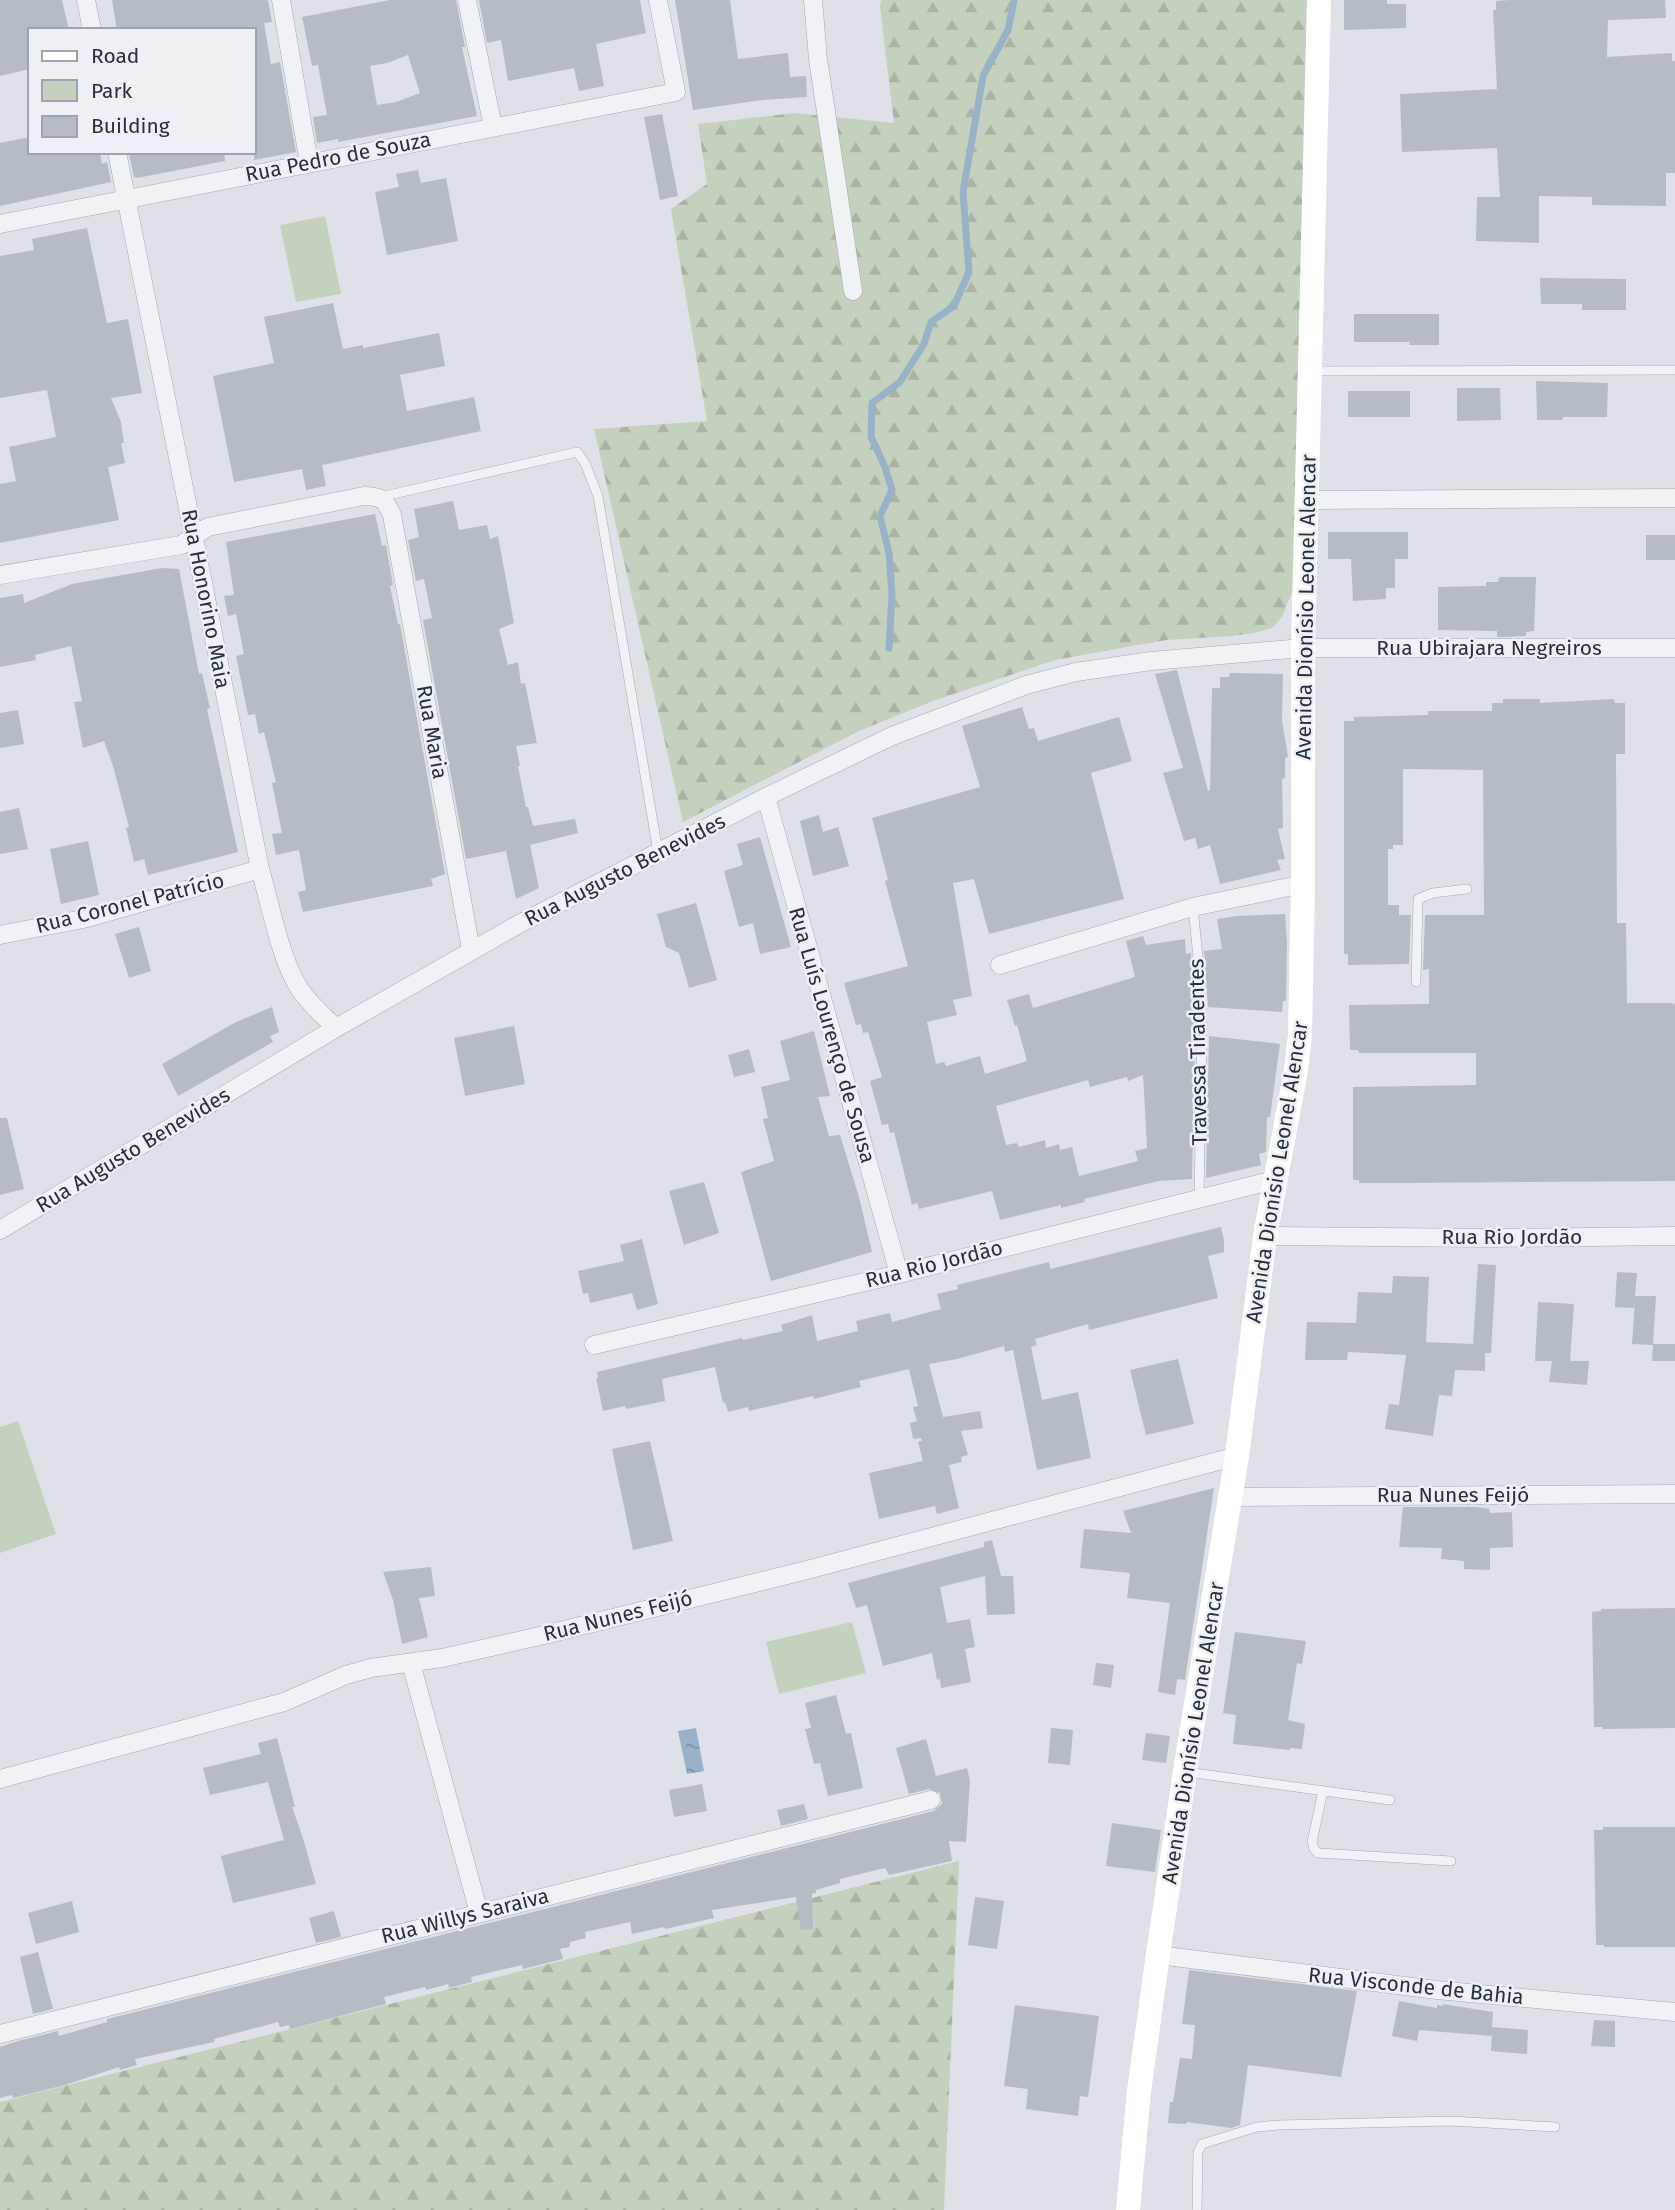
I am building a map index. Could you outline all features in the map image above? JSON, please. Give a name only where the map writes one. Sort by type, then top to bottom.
[{"type":"main road","name":"Avenida Dionísio Leonel Alencar","points":[[1128,2210],[1139,2091],[1158,1955],[1185,1771],[1237,1456],[1265,1236],[1294,1084],[1300,1035],[1303,648],[1319,0]]},
{"type":"street","points":[[86,0],[92,28]]},
{"type":"street","points":[[281,0],[309,163]]},
{"type":"street","points":[[467,0],[493,127]]},
{"type":"street","name":"Rua Pedro de Souza","points":[[0,224],[676,92],[657,0]]},
{"type":"street","points":[[813,0],[818,58],[853,291]]},
{"type":"street","name":"Rua Honorino Maia","points":[[117,154],[260,869],[289,970],[312,1005],[336,1028]]},
{"type":"street","points":[[0,575],[181,545],[208,527],[364,496],[380,497]]},
{"type":"street","name":"Rua Maria","points":[[380,497],[392,514],[471,950]]},
{"type":"street","points":[[1307,500],[1675,498]]},
{"type":"street","name":"Rua Augusto Benevides","points":[[0,1230],[471,950],[766,797],[891,736],[1026,685],[1076,672],[1151,661],[1303,648]]},
{"type":"street","name":"Rua Ubirajara Negreiros","points":[[1303,648],[1675,648]]},
{"type":"street","name":"Rua Luís Lourenço de Sousa","points":[[766,797],[899,1274]]},
{"type":"street","name":"Rua Coronel Patrício","points":[[0,936],[83,919],[260,869]]},
{"type":"street","points":[[1000,965],[1193,907],[1303,884]]},
{"type":"street","name":"Rua Rio Jordão","points":[[594,1345],[899,1274],[1274,1180]]},
{"type":"street","name":"Rua Rio Jordão","points":[[1265,1236],[1675,1236]]},
{"type":"street","name":"Rua Nunes Feijó","points":[[0,1779],[284,1702],[346,1675],[372,1668],[490,1648],[807,1570],[1237,1456]]},
{"type":"street","name":"Rua Nunes Feijó","points":[[1230,1497],[1675,1494]]},
{"type":"street","points":[[411,1663],[479,1913]]},
{"type":"street","name":"Rua Willys Saraiva","points":[[0,2035],[931,1800]]},
{"type":"street","name":"Rua Visconde de Bahia","points":[[1158,1955],[1437,1990],[1675,2012]]},
{"type":"lane","points":[[1310,371],[1675,370]]},
{"type":"lane","points":[[380,497],[577,452],[585,463],[598,496],[659,852]]},
{"type":"lane","points":[[1416,982],[1418,899],[1433,893],[1467,889]]},
{"type":"lane","name":"Travessa Tiradentes","points":[[1193,907],[1202,1034],[1199,1198]]},
{"type":"lane","points":[[1185,1771],[1390,1800]]},
{"type":"lane","points":[[1323,1791],[1312,1842],[1318,1853],[1451,1861]]},
{"type":"lane","points":[[1197,2210],[1198,2152],[1202,2144],[1257,2127],[1451,2122],[1555,2127]]},
{"type":"green space","points":[[881,0],[1307,0],[1296,582],[1282,617],[1272,628],[1233,636],[1166,640],[1055,660],[933,701],[859,731],[683,822],[594,429],[707,421],[671,209],[707,184],[698,124],[794,113],[894,123]]},
{"type":"green space","points":[[325,216],[341,294],[296,302],[280,225]]},
{"type":"green space","points":[[18,1421],[56,1534],[0,1553],[0,1427]]},
{"type":"green space","points":[[852,1622],[866,1673],[779,1694],[766,1642]]},
{"type":"green space","points":[[959,1861],[944,2210],[0,2210],[0,2102]]},
{"type":"water","points":[[696,1728],[704,1771],[687,1774],[678,1731]]},
{"type":"building","points":[[0,0],[62,0],[69,28],[28,28],[28,69],[0,76]]},
{"type":"building","points":[[112,0],[268,0],[272,22],[264,23],[271,64],[280,62],[296,152],[254,160],[256,28],[117,28]]},
{"type":"building","points":[[390,0],[456,0],[465,47],[462,47],[477,116],[338,142],[338,139],[317,143],[313,117],[327,115],[318,65],[312,66],[302,17]],"holes":[[[408,55],[420,93],[396,102],[377,105],[370,66]]]},
{"type":"building","points":[[479,0],[640,0],[646,33],[596,44],[604,86],[579,91],[574,68],[508,81],[501,40],[487,43]]},
{"type":"building","points":[[675,0],[730,0],[738,59],[788,53],[790,77],[806,76],[807,97],[762,100],[693,110]]},
{"type":"building","points":[[1344,0],[1387,0],[1387,4],[1406,4],[1406,28],[1344,30]]},
{"type":"building","points":[[1665,0],[1666,18],[1608,20],[1607,57],[1672,53],[1672,61],[1675,61],[1675,173],[1666,173],[1666,206],[1592,205],[1592,197],[1539,196],[1539,243],[1476,241],[1477,197],[1500,197],[1497,148],[1402,152],[1400,94],[1497,89],[1493,10],[1496,10],[1496,1]]},
{"type":"building","points":[[662,114],[678,196],[660,200],[644,117]]},
{"type":"building","points":[[25,138],[28,139],[28,154],[100,154],[102,164],[107,162],[111,182],[0,206],[0,143]]},
{"type":"building","points":[[129,154],[224,154],[225,161],[134,177]]},
{"type":"building","points":[[418,170],[421,183],[446,178],[458,241],[387,255],[375,192],[399,187],[396,174]]},
{"type":"building","points":[[87,228],[107,323],[128,319],[142,393],[111,398],[121,422],[124,443],[121,443],[125,463],[108,467],[119,520],[0,543],[0,484],[16,481],[9,447],[56,437],[47,390],[0,398],[0,256],[34,250],[32,239]]},
{"type":"building","points":[[1540,278],[1626,279],[1626,310],[1582,310],[1582,304],[1541,304]]},
{"type":"building","points":[[333,303],[343,349],[363,345],[363,348],[439,333],[445,366],[400,375],[407,411],[474,397],[481,431],[322,465],[326,486],[306,490],[302,469],[234,482],[213,376],[274,363],[264,317]]},
{"type":"building","points":[[1354,314],[1439,314],[1439,345],[1354,342]]},
{"type":"building","points":[[1536,381],[1608,383],[1607,417],[1537,420]]},
{"type":"building","points":[[1457,388],[1500,388],[1501,420],[1457,421]]},
{"type":"building","points":[[1348,391],[1410,391],[1410,417],[1348,417]]},
{"type":"building","points":[[453,501],[459,530],[487,525],[490,539],[498,536],[514,623],[499,629],[508,665],[518,662],[521,684],[525,683],[537,743],[516,746],[526,807],[533,826],[575,819],[578,833],[530,845],[539,888],[516,899],[506,851],[466,859],[423,620],[432,618],[424,579],[416,581],[408,540],[419,537],[414,509]]},
{"type":"building","points":[[375,514],[382,546],[386,545],[393,585],[390,586],[400,624],[445,874],[431,879],[433,886],[303,912],[298,892],[306,890],[299,850],[276,855],[272,834],[282,833],[272,783],[276,782],[264,732],[259,734],[255,714],[248,715],[236,656],[244,654],[236,614],[228,616],[224,596],[234,595],[226,542]]},
{"type":"building","points":[[1328,532],[1408,532],[1408,559],[1395,559],[1395,588],[1386,588],[1386,599],[1353,601],[1351,559],[1328,559]]},
{"type":"building","points":[[1646,535],[1675,535],[1675,560],[1646,560]]},
{"type":"building","points":[[162,568],[179,569],[238,852],[148,875],[144,859],[134,862],[126,828],[129,827],[104,741],[83,748],[74,702],[82,701],[71,646],[35,655],[36,660],[0,667],[0,598],[23,594],[24,603],[72,584]]},
{"type":"building","points":[[1499,577],[1536,577],[1534,631],[1526,632],[1526,636],[1497,637],[1497,631],[1438,630],[1438,587],[1486,586],[1486,582],[1498,582]]},
{"type":"building","points":[[1177,670],[1208,791],[1212,688],[1220,688],[1220,677],[1229,677],[1230,673],[1283,674],[1282,721],[1288,757],[1285,758],[1285,778],[1282,779],[1283,828],[1278,829],[1285,859],[1277,860],[1281,870],[1220,884],[1210,845],[1198,849],[1195,838],[1184,841],[1163,773],[1183,768],[1155,674]]},
{"type":"building","points":[[1503,699],[1540,699],[1540,703],[1614,699],[1615,703],[1625,703],[1625,754],[1616,754],[1617,923],[1626,923],[1627,1003],[1675,1005],[1675,1181],[1359,1183],[1359,1180],[1353,1180],[1353,1087],[1476,1085],[1476,1053],[1359,1053],[1358,1050],[1350,1050],[1349,1005],[1429,1004],[1429,969],[1423,970],[1425,915],[1484,915],[1483,770],[1403,769],[1403,845],[1393,845],[1393,849],[1388,849],[1388,905],[1399,905],[1399,915],[1411,915],[1409,964],[1348,965],[1348,954],[1344,954],[1344,721],[1354,721],[1354,717],[1428,715],[1428,711],[1492,711],[1492,703],[1503,703]]},
{"type":"building","points":[[1022,707],[1029,729],[1034,728],[1038,741],[1119,717],[1132,761],[1091,773],[1124,899],[989,934],[974,879],[953,883],[972,996],[953,1000],[957,1015],[927,1022],[936,1064],[944,1062],[946,1066],[980,1056],[985,1074],[1027,1061],[1007,1000],[1029,994],[1033,1008],[1135,977],[1126,941],[1143,936],[1146,945],[1185,939],[1186,954],[1191,953],[1195,1034],[1192,1179],[1159,1181],[1084,1199],[1085,1202],[1061,1208],[1061,1205],[1000,1220],[992,1191],[919,1209],[917,1203],[912,1205],[894,1132],[890,1133],[888,1124],[882,1125],[870,1081],[882,1077],[868,1032],[863,1033],[861,1024],[856,1025],[844,983],[908,966],[885,881],[888,880],[872,818],[980,787],[962,726]],"holes":[[[1143,1075],[1147,1148],[1135,1151],[1138,1161],[1079,1176],[1072,1147],[1060,1150],[1059,1144],[1046,1148],[1045,1140],[1019,1147],[1017,1143],[1006,1145],[996,1106],[1088,1080],[1090,1087],[1127,1077],[1128,1081]]]},
{"type":"building","points":[[18,710],[24,744],[0,748],[0,713]]},
{"type":"building","points":[[19,808],[28,849],[0,854],[0,812]]},
{"type":"building","points":[[819,815],[823,832],[838,827],[849,866],[813,876],[800,821]]},
{"type":"building","points":[[760,837],[791,947],[760,954],[753,923],[739,927],[724,871],[743,865],[737,844]]},
{"type":"building","points":[[88,841],[99,895],[61,904],[50,849]]},
{"type":"building","points":[[696,903],[717,980],[689,988],[679,953],[666,947],[657,914]]},
{"type":"building","points":[[1285,914],[1286,1001],[1283,1001],[1282,1012],[1208,1007],[1204,951],[1222,949],[1217,919]]},
{"type":"building","points":[[139,927],[151,971],[129,978],[115,934]]},
{"type":"building","points":[[272,1007],[279,1032],[270,1036],[273,1042],[178,1096],[162,1064],[236,1022]]},
{"type":"building","points":[[514,1026],[525,1084],[465,1096],[454,1038]]},
{"type":"building","points":[[814,1031],[830,1096],[818,1097],[829,1136],[840,1135],[872,1252],[771,1281],[741,1172],[774,1161],[763,1119],[768,1118],[761,1087],[790,1080],[780,1041]]},
{"type":"building","points":[[1209,1036],[1280,1044],[1270,1117],[1267,1117],[1266,1152],[1259,1154],[1261,1165],[1206,1178]]},
{"type":"building","points":[[749,1049],[755,1072],[734,1077],[728,1055]]},
{"type":"building","points":[[0,1118],[7,1118],[24,1189],[0,1195]]},
{"type":"building","points":[[704,1182],[719,1233],[684,1245],[669,1191]]},
{"type":"building","points":[[1221,1227],[1224,1252],[1208,1256],[1218,1298],[1089,1330],[1088,1324],[1035,1339],[1037,1345],[1031,1347],[1042,1400],[1078,1392],[1091,1458],[1037,1470],[1013,1350],[1005,1352],[1004,1346],[929,1364],[943,1417],[980,1411],[983,1428],[961,1431],[968,1455],[961,1457],[962,1462],[949,1465],[959,1508],[937,1514],[935,1506],[879,1519],[869,1473],[923,1461],[918,1442],[922,1441],[921,1438],[913,1439],[910,1423],[917,1421],[913,1407],[918,1406],[909,1369],[859,1381],[861,1387],[814,1399],[813,1396],[749,1411],[748,1407],[728,1412],[725,1402],[723,1403],[715,1367],[662,1379],[665,1401],[603,1411],[597,1372],[783,1331],[781,1325],[812,1315],[817,1341],[858,1331],[856,1321],[890,1313],[892,1322],[941,1309],[937,1294],[958,1289],[957,1285],[1049,1262],[1050,1269]]},
{"type":"building","points":[[642,1239],[658,1304],[637,1310],[632,1293],[590,1303],[588,1293],[583,1294],[578,1271],[624,1261],[620,1245]]},
{"type":"building","points":[[1478,1264],[1496,1265],[1491,1353],[1485,1353],[1485,1371],[1455,1370],[1452,1396],[1439,1395],[1433,1436],[1385,1429],[1389,1404],[1399,1405],[1406,1355],[1348,1352],[1347,1360],[1305,1360],[1307,1322],[1356,1323],[1358,1292],[1392,1293],[1393,1276],[1429,1277],[1426,1342],[1473,1344]]},
{"type":"building","points":[[1617,1272],[1637,1273],[1635,1296],[1656,1296],[1653,1344],[1675,1344],[1675,1361],[1652,1361],[1653,1345],[1632,1344],[1635,1301],[1634,1308],[1615,1307]]},
{"type":"building","points":[[1538,1302],[1574,1304],[1570,1361],[1589,1361],[1587,1385],[1549,1382],[1552,1361],[1535,1361]]},
{"type":"building","points":[[1178,1359],[1194,1424],[1146,1435],[1130,1370]]},
{"type":"building","points":[[650,1441],[673,1541],[633,1550],[612,1449]]},
{"type":"building","points":[[1214,1488],[1185,1680],[1177,1679],[1175,1695],[1158,1692],[1170,1603],[1127,1598],[1130,1573],[1080,1568],[1084,1529],[1131,1533],[1123,1511]]},
{"type":"building","points":[[1403,1507],[1476,1507],[1489,1509],[1490,1513],[1512,1512],[1513,1547],[1490,1548],[1490,1570],[1464,1569],[1464,1561],[1441,1559],[1442,1548],[1399,1547]]},
{"type":"building","points":[[992,1540],[1001,1576],[1013,1576],[1015,1614],[987,1615],[985,1576],[940,1587],[947,1623],[970,1619],[975,1647],[965,1649],[971,1682],[941,1688],[932,1653],[883,1666],[867,1605],[856,1608],[848,1583],[984,1547],[984,1542]]},
{"type":"building","points":[[431,1567],[435,1596],[419,1598],[428,1637],[402,1644],[393,1600],[383,1572]]},
{"type":"building","points":[[1675,1608],[1675,1728],[1594,1727],[1592,1612],[1601,1609]]},
{"type":"building","points":[[1235,1632],[1306,1641],[1302,1664],[1297,1663],[1288,1720],[1305,1724],[1302,1749],[1233,1744],[1236,1715],[1223,1713]]},
{"type":"building","points":[[1096,1663],[1114,1665],[1111,1688],[1093,1685]]},
{"type":"building","points":[[836,1695],[846,1734],[851,1733],[863,1788],[828,1796],[820,1763],[814,1764],[805,1729],[811,1728],[805,1703]]},
{"type":"building","points":[[1051,1728],[1073,1730],[1070,1765],[1048,1763]]},
{"type":"building","points":[[1146,1733],[1170,1736],[1166,1763],[1142,1760]]},
{"type":"building","points":[[277,1738],[295,1807],[292,1807],[316,1884],[233,1903],[221,1856],[284,1840],[268,1782],[210,1795],[203,1768],[261,1754],[258,1743]]},
{"type":"building","points":[[926,1739],[936,1776],[967,1768],[970,1781],[966,1842],[949,1841],[952,1861],[889,1875],[885,1868],[840,1879],[840,1883],[816,1890],[816,1893],[812,1894],[813,1929],[801,1930],[796,1897],[712,1910],[714,1918],[632,1934],[630,1922],[585,1932],[586,1938],[570,1942],[570,1947],[560,1949],[563,1959],[523,1969],[522,1965],[471,1977],[472,1982],[449,1988],[448,1984],[426,1990],[425,1987],[384,1997],[386,2004],[290,2029],[289,2025],[280,2027],[278,2022],[214,2039],[214,2042],[135,2059],[137,2065],[120,2070],[119,2067],[65,2085],[13,2098],[12,2095],[0,2098],[0,2047],[18,2041],[58,2031],[59,2036],[107,2022],[107,2019],[934,1811],[942,1804],[940,1793],[929,1789],[909,1794],[896,1748]]},
{"type":"building","points":[[702,1784],[707,1811],[674,1817],[669,1790]]},
{"type":"building","points":[[804,1804],[808,1819],[781,1826],[777,1810]]},
{"type":"building","points":[[1112,1823],[1161,1830],[1155,1872],[1106,1866]]},
{"type":"building","points":[[1603,1827],[1675,1827],[1675,1947],[1596,1945],[1594,1830],[1603,1830]]},
{"type":"building","points":[[975,1897],[1004,1901],[997,1949],[968,1945]]},
{"type":"building","points":[[72,1901],[79,1932],[36,1944],[28,1913]]},
{"type":"building","points":[[334,1911],[341,1937],[316,1943],[309,1918]]},
{"type":"building","points":[[38,1952],[53,2009],[33,2014],[20,1957]]},
{"type":"building","points":[[1189,1970],[1357,1991],[1341,2077],[1248,2065],[1240,2125],[1231,2128],[1187,2122],[1168,2123],[1180,2058],[1192,2059],[1195,2025],[1182,2024]]},
{"type":"building","points":[[1399,2001],[1437,2008],[1437,2005],[1443,2004],[1493,2012],[1492,2027],[1528,2030],[1527,2054],[1491,2051],[1492,2033],[1491,2036],[1419,2030],[1417,2041],[1392,2036]]},
{"type":"building","points":[[1015,2005],[1099,2016],[1088,2097],[1080,2096],[1078,2116],[1026,2109],[1028,2089],[1004,2086]]},
{"type":"building","points":[[1594,2020],[1615,2021],[1615,2047],[1591,2046]]},
{"type":"waterway","points":[[889,648],[892,593],[889,553],[880,516],[892,490],[871,437],[872,403],[900,382],[924,344],[931,322],[954,306],[969,272],[963,192],[983,76],[1008,30],[1014,0]]}]
